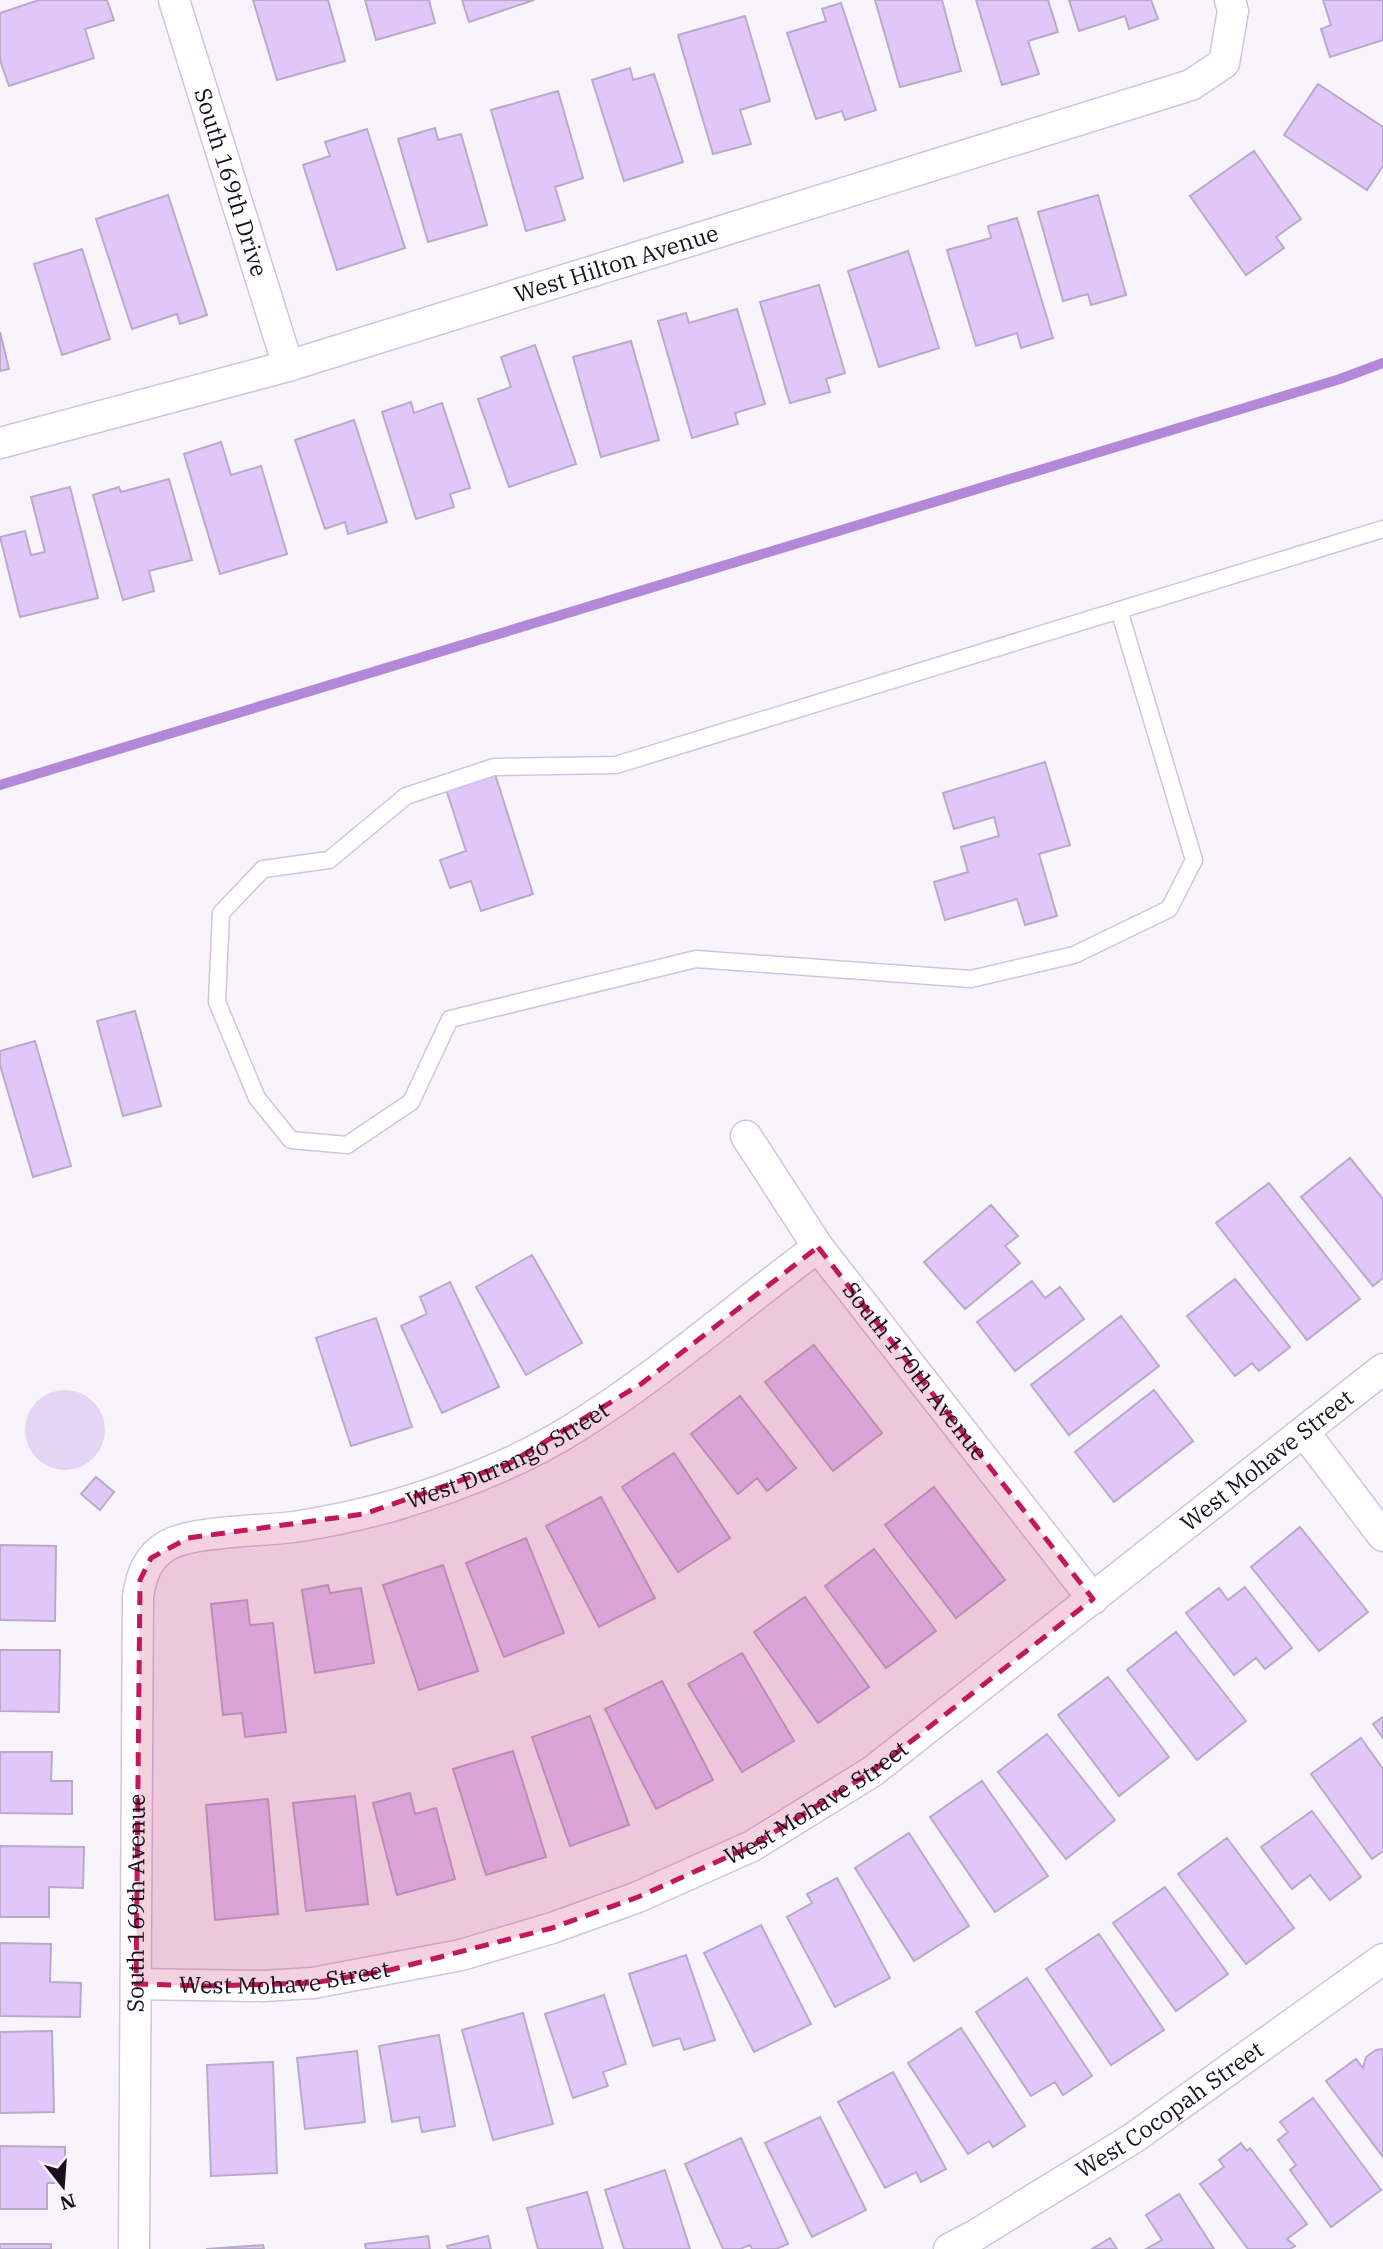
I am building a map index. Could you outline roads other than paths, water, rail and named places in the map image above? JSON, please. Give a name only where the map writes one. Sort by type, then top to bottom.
[{"type":"street","name":"South 169th Drive","points":[[174,0],[288,366]]},
{"type":"street","name":"West Hilton Avenue","points":[[0,443],[288,366],[1191,85],[1224,63],[1233,10],[1230,0]]},
{"type":"street","name":"South 170th Avenue","points":[[746,1136],[818,1247],[1093,1599]]},
{"type":"street","name":"West Durango Street","points":[[151,1558],[169,1545],[188,1538],[294,1527],[364,1514],[444,1490],[508,1464],[574,1428],[641,1384],[818,1247]]},
{"type":"street","name":"West Mohave Street","points":[[136,1984],[262,1986],[313,1983],[461,1955],[552,1928],[638,1897],[752,1846],[873,1771],[1383,1369]]},
{"type":"street","points":[[1304,1432],[1383,1535]]},
{"type":"street","name":"South 169th Avenue","points":[[134,2249],[138,1597],[140,1580],[151,1558]]},
{"type":"street","name":"West Cocopah Street","points":[[949,2249],[1132,2139],[1383,1958]]},
{"type":"lane","points":[[1119,610],[1194,860],[1169,909],[1074,955],[971,979],[695,958],[450,1019],[411,1102],[347,1144],[291,1140],[257,1098],[217,1002],[222,913],[262,869],[330,860],[406,796],[494,767],[616,765],[1119,610],[1383,529]]},
{"type":"waterway","points":[[0,785],[1340,379],[1383,363]]}]
